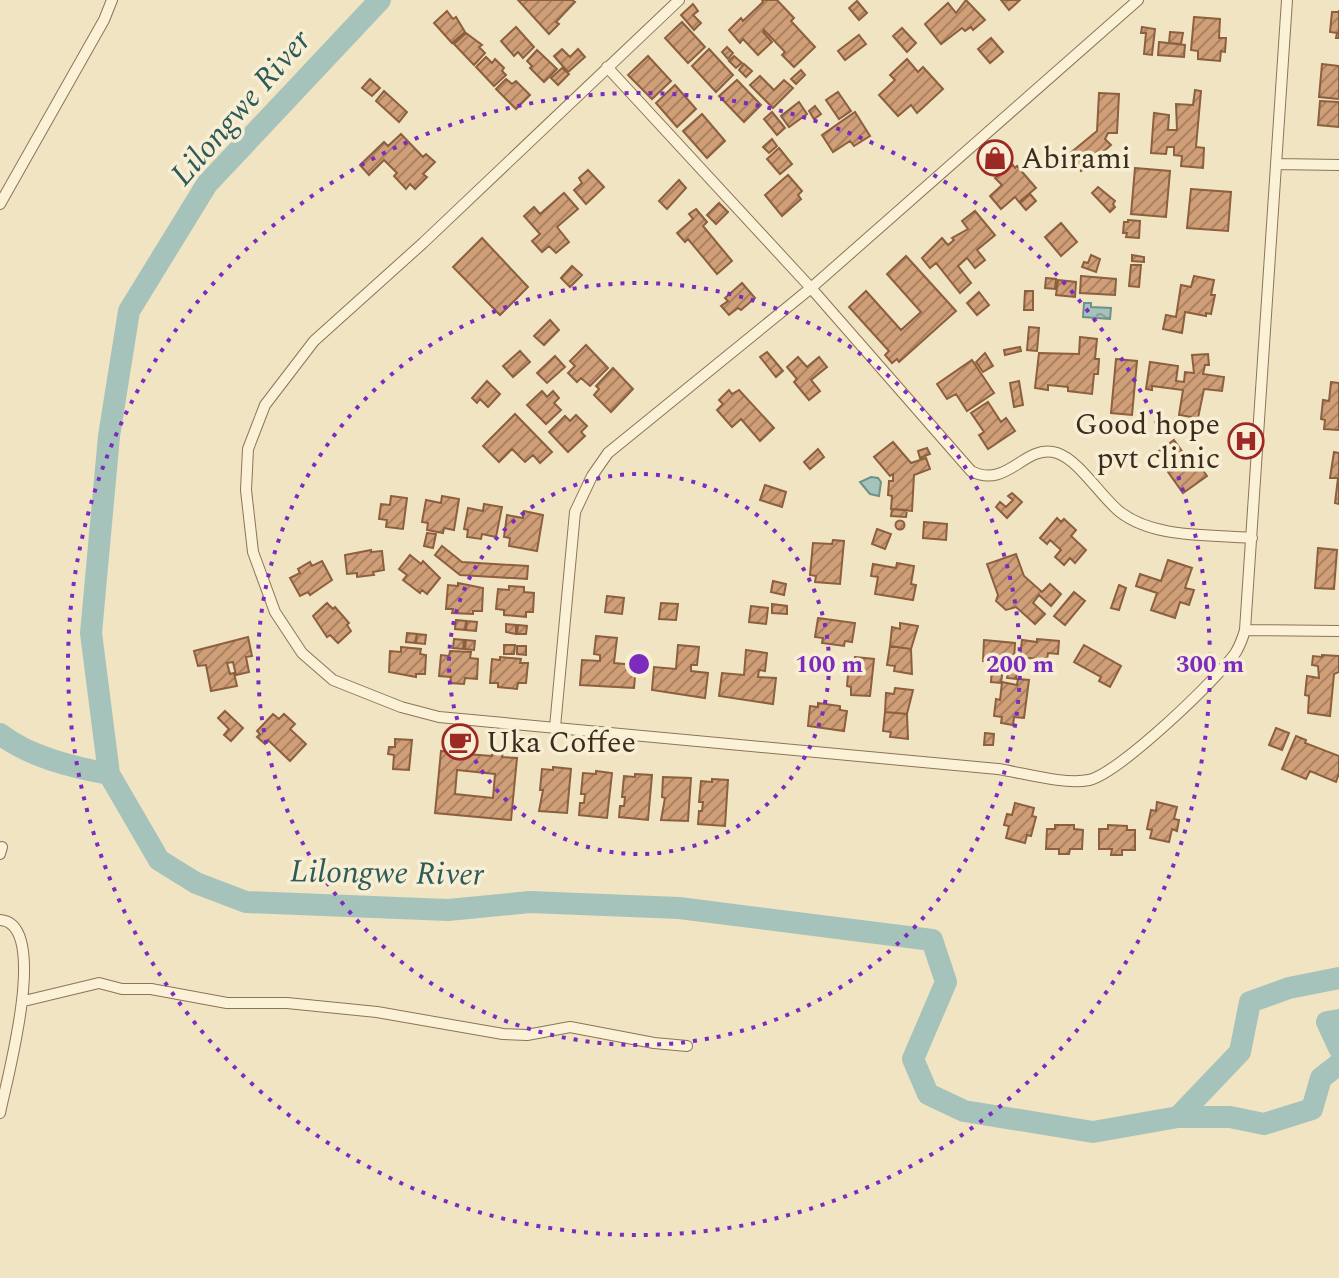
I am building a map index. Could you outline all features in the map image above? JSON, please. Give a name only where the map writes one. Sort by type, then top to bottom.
[{"type":"street","points":[[0,204],[104,20],[112,0]]},
{"type":"street","points":[[679,0],[423,243],[314,341],[265,405],[248,449],[246,490],[253,552],[275,612],[302,653],[333,680],[401,707],[439,717],[998,769],[1085,781],[1113,769],[1173,717],[1236,653],[1245,630],[1287,0]]},
{"type":"street","points":[[555,727],[575,512],[592,476],[608,453],[811,288],[1138,0]]},
{"type":"street","points":[[607,67],[811,288],[971,471],[990,477],[999,475],[1035,454],[1052,452],[1069,461],[1132,520],[1164,530],[1252,538]]},
{"type":"street","points":[[1277,164],[1339,165]]},
{"type":"street","points":[[1245,630],[1339,631]]},
{"type":"street","points":[[0,920],[6,920],[17,928],[21,941],[24,1001],[0,1113]]},
{"type":"street","points":[[24,1001],[99,983],[227,1003],[287,1003],[377,1012],[503,1034],[527,1035],[570,1027],[687,1046]]},
{"type":"water","points":[[1084,303],[1091,303],[1091,307],[1111,308],[1110,319],[1083,317]]},
{"type":"water","points":[[871,477],[881,482],[879,496],[870,494],[860,482]]},
{"type":"building","points":[[518,0],[572,0],[575,2],[549,34]]},
{"type":"building","points":[[762,0],[777,0],[815,47],[794,67],[782,55],[785,52],[764,30],[772,42],[758,55],[743,39],[740,43],[729,30],[741,18],[743,21]]},
{"type":"building","points":[[966,0],[985,20],[973,30],[971,27],[965,31],[962,28],[941,44],[925,24],[948,3],[956,13]]},
{"type":"building","points":[[1001,0],[1020,0],[1009,10]]},
{"type":"building","points":[[857,1],[867,13],[859,20],[849,8]]},
{"type":"building","points":[[693,4],[698,11],[693,15],[701,23],[694,30],[681,15]]},
{"type":"building","points":[[447,11],[453,19],[456,17],[465,32],[452,43],[434,23]]},
{"type":"building","points":[[1332,12],[1339,12],[1339,38],[1336,38],[1337,33],[1330,32]]},
{"type":"building","points":[[1194,17],[1220,19],[1219,38],[1226,38],[1225,52],[1221,51],[1220,61],[1198,59],[1198,51],[1191,50]]},
{"type":"building","points":[[682,22],[705,47],[688,63],[665,38]]},
{"type":"building","points":[[516,27],[534,47],[523,58],[518,52],[514,56],[501,41]]},
{"type":"building","points":[[1142,27],[1155,29],[1152,55],[1144,54],[1146,33],[1141,33]]},
{"type":"building","points":[[902,28],[916,43],[907,52],[893,36]]},
{"type":"building","points":[[1170,32],[1183,33],[1181,44],[1169,43]]},
{"type":"building","points":[[466,33],[482,45],[479,47],[485,53],[474,65],[454,44]]},
{"type":"building","points":[[859,35],[866,44],[845,60],[838,51]]},
{"type":"building","points":[[991,38],[1003,52],[990,63],[978,49]]},
{"type":"building","points":[[1159,42],[1185,45],[1184,57],[1158,55]]},
{"type":"building","points":[[727,47],[733,53],[728,59],[722,52]]},
{"type":"building","points":[[562,49],[570,57],[578,49],[585,57],[568,72],[554,56]]},
{"type":"building","points":[[709,49],[733,75],[716,92],[692,66]]},
{"type":"building","points":[[537,50],[557,69],[544,82],[527,61]]},
{"type":"building","points":[[648,56],[671,81],[652,99],[628,75]]},
{"type":"building","points":[[734,56],[742,63],[736,68],[729,61]]},
{"type":"building","points":[[486,57],[492,63],[495,59],[506,75],[494,86],[476,67]]},
{"type":"building","points":[[907,59],[918,72],[923,67],[943,89],[917,113],[911,105],[898,116],[879,95],[895,80],[890,75]]},
{"type":"building","points":[[744,64],[752,71],[746,77],[739,70]]},
{"type":"building","points":[[1322,64],[1339,66],[1339,99],[1319,97]]},
{"type":"building","points":[[562,68],[569,74],[558,85],[551,78]]},
{"type":"building","points":[[801,70],[805,75],[796,84],[791,79]]},
{"type":"building","points":[[760,76],[774,90],[784,80],[793,88],[773,108],[750,85]]},
{"type":"building","points":[[370,79],[380,88],[372,96],[362,88]]},
{"type":"building","points":[[506,79],[512,84],[516,81],[530,95],[516,109],[496,89]]},
{"type":"building","points":[[737,80],[761,105],[744,122],[719,96]]},
{"type":"building","points":[[675,85],[696,109],[677,127],[656,103]]},
{"type":"building","points":[[1195,90],[1201,91],[1196,147],[1204,148],[1203,168],[1181,166],[1182,156],[1174,155],[1174,147],[1167,147],[1166,154],[1151,153],[1154,113],[1169,115],[1168,130],[1177,130],[1176,104],[1193,105]]},
{"type":"building","points":[[384,91],[407,112],[399,122],[376,101]]},
{"type":"building","points":[[838,92],[851,111],[839,119],[826,100]]},
{"type":"building","points":[[1099,93],[1119,94],[1117,133],[1108,133],[1105,139],[1111,145],[1081,171],[1068,155],[1097,131]]},
{"type":"building","points":[[1320,101],[1339,102],[1339,127],[1318,125]]},
{"type":"building","points":[[799,102],[807,114],[789,127],[781,116]]},
{"type":"building","points":[[815,106],[821,114],[814,119],[809,111]]},
{"type":"building","points":[[772,112],[785,128],[777,135],[764,119]]},
{"type":"building","points":[[855,112],[870,136],[854,146],[850,141],[833,152],[822,135]]},
{"type":"building","points":[[702,114],[725,141],[707,158],[683,131]]},
{"type":"building","points":[[401,134],[423,157],[426,154],[435,162],[423,174],[427,177],[415,189],[410,184],[406,189],[394,176],[397,173],[384,160],[369,175],[360,165],[384,142],[388,146]]},
{"type":"building","points":[[772,139],[777,146],[769,153],[763,147]]},
{"type":"building","points":[[779,148],[792,164],[780,174],[767,159]]},
{"type":"building","points":[[1013,165],[1036,188],[1019,202],[1015,197],[1001,209],[990,196],[1002,185],[995,178]]},
{"type":"building","points":[[1135,168],[1170,171],[1166,217],[1131,214]]},
{"type":"building","points":[[588,170],[604,187],[586,204],[574,190],[582,183],[579,178]]},
{"type":"building","points":[[788,175],[802,191],[798,195],[801,199],[782,216],[765,195]]},
{"type":"building","points":[[679,180],[686,188],[667,209],[659,201]]},
{"type":"building","points":[[1098,187],[1115,201],[1115,207],[1110,212],[1092,193]]},
{"type":"building","points":[[1191,189],[1231,192],[1228,231],[1187,228]]},
{"type":"building","points":[[564,193],[578,209],[557,227],[569,242],[556,253],[549,246],[542,252],[532,241],[540,234],[524,216],[534,207],[540,214]]},
{"type":"building","points":[[1030,194],[1036,201],[1026,210],[1020,203]]},
{"type":"building","points":[[719,203],[728,212],[716,224],[707,215]]},
{"type":"building","points":[[696,209],[707,222],[703,226],[732,261],[717,274],[688,239],[685,242],[677,233],[693,219],[689,214]]},
{"type":"building","points":[[975,211],[995,235],[977,250],[985,260],[975,268],[967,258],[958,266],[971,283],[960,293],[936,263],[930,268],[922,258],[942,238],[948,245],[954,240],[952,238],[968,229],[962,221]]},
{"type":"building","points":[[1140,221],[1139,238],[1126,237],[1127,233],[1123,233],[1124,222]]},
{"type":"building","points":[[1061,223],[1077,242],[1061,256],[1045,237]]},
{"type":"building","points":[[482,238],[528,287],[500,315],[453,267]]},
{"type":"building","points":[[1091,255],[1100,259],[1096,272],[1082,267]]},
{"type":"building","points":[[1132,255],[1144,257],[1144,262],[1132,261]]},
{"type":"building","points":[[906,256],[956,311],[899,362],[897,359],[892,363],[885,355],[889,351],[849,307],[866,291],[901,330],[921,312],[887,274]]},
{"type":"building","points":[[1131,265],[1141,265],[1139,287],[1129,286]]},
{"type":"building","points":[[572,266],[582,275],[570,287],[561,278]]},
{"type":"building","points":[[1081,276],[1116,279],[1115,295],[1080,293]]},
{"type":"building","points":[[1194,276],[1214,280],[1211,314],[1185,312],[1182,333],[1163,329],[1166,315],[1176,317],[1181,285],[1191,287]]},
{"type":"building","points":[[1046,278],[1056,279],[1055,289],[1045,288]]},
{"type":"building","points":[[1058,280],[1076,282],[1075,297],[1056,295]]},
{"type":"building","points":[[742,283],[755,298],[729,315],[721,306],[728,301],[725,298]]},
{"type":"building","points":[[1025,291],[1033,291],[1033,310],[1024,310]]},
{"type":"building","points":[[979,292],[989,305],[977,315],[967,303]]},
{"type":"building","points":[[550,320],[559,330],[544,345],[534,336]]},
{"type":"building","points":[[1029,327],[1039,328],[1037,351],[1027,350]]},
{"type":"building","points":[[1080,337],[1097,339],[1095,359],[1099,359],[1098,374],[1094,374],[1092,394],[1068,391],[1068,387],[1048,385],[1048,390],[1035,388],[1039,353],[1079,354]]},
{"type":"building","points":[[586,345],[608,368],[590,386],[581,378],[577,382],[568,373],[575,366],[570,361]]},
{"type":"building","points":[[1020,347],[1021,351],[1005,355],[1004,350]]},
{"type":"building","points":[[520,351],[530,362],[513,377],[503,366]]},
{"type":"building","points":[[767,352],[783,371],[776,377],[760,357]]},
{"type":"building","points":[[985,353],[993,366],[983,372],[976,362]]},
{"type":"building","points":[[1208,354],[1209,365],[1205,365],[1203,374],[1224,377],[1222,391],[1204,389],[1198,418],[1179,415],[1183,390],[1152,386],[1152,390],[1146,389],[1150,362],[1178,366],[1176,381],[1184,382],[1185,372],[1194,373],[1192,355]]},
{"type":"building","points":[[555,356],[565,367],[547,383],[537,373]]},
{"type":"building","points":[[798,357],[807,367],[819,357],[827,367],[811,380],[820,391],[809,400],[794,382],[797,379],[787,367]]},
{"type":"building","points":[[1116,359],[1137,361],[1132,415],[1111,413]]},
{"type":"building","points":[[972,360],[994,393],[967,411],[956,394],[947,399],[937,384]]},
{"type":"building","points":[[613,368],[633,389],[611,412],[594,395],[599,389],[596,386]]},
{"type":"building","points":[[487,381],[500,394],[488,407],[480,399],[477,403],[472,398]]},
{"type":"building","points":[[1019,381],[1023,405],[1014,407],[1010,383]]},
{"type":"building","points":[[1331,382],[1339,383],[1339,430],[1324,429],[1325,420],[1321,419],[1323,400],[1329,401]]},
{"type":"building","points":[[729,390],[732,394],[739,390],[774,428],[760,441],[741,419],[732,427],[717,410],[723,404],[719,400]]},
{"type":"building","points":[[542,391],[547,397],[553,391],[559,398],[554,403],[561,410],[546,424],[527,405]]},
{"type":"building","points":[[988,402],[1001,422],[1006,418],[1015,431],[988,449],[979,435],[984,432],[971,413]]},
{"type":"building","points":[[515,414],[552,452],[540,463],[533,455],[525,462],[512,449],[499,462],[483,446]]},
{"type":"building","points":[[576,415],[587,426],[581,432],[585,436],[568,452],[549,432],[565,416],[570,421]]},
{"type":"building","points":[[1174,440],[1187,458],[1192,455],[1207,476],[1183,493],[1168,472],[1172,469],[1159,451]]},
{"type":"building","points":[[893,442],[911,463],[926,458],[930,469],[914,475],[912,511],[891,509],[892,496],[888,495],[893,474],[890,476],[874,457]]},
{"type":"building","points":[[927,448],[930,454],[920,458],[918,451]]},
{"type":"building","points":[[818,449],[824,457],[810,469],[804,462]]},
{"type":"building","points":[[1334,452],[1339,453],[1339,504],[1335,503],[1338,478],[1330,478]]},
{"type":"building","points":[[765,485],[786,492],[782,507],[760,500]]},
{"type":"building","points":[[1012,493],[1022,502],[1007,518],[996,507],[1000,502],[1006,507],[1013,500],[1008,496]]},
{"type":"building","points":[[391,496],[407,498],[403,529],[386,527],[387,520],[379,519],[381,504],[390,505]]},
{"type":"building","points":[[442,496],[459,499],[454,530],[444,528],[443,533],[427,530],[428,523],[422,522],[426,500],[441,503]]},
{"type":"building","points":[[484,504],[502,507],[496,537],[482,534],[481,539],[467,537],[468,530],[464,529],[468,508],[483,511]]},
{"type":"building","points":[[892,509],[907,510],[906,517],[891,516]]},
{"type":"building","points":[[524,511],[543,515],[537,551],[509,546],[510,538],[504,537],[507,515],[523,518]]},
{"type":"building","points":[[1057,518],[1061,522],[1064,519],[1076,530],[1071,536],[1086,550],[1075,563],[1070,558],[1064,565],[1055,557],[1061,550],[1050,540],[1047,544],[1040,538]]},
{"type":"building","points":[[900,521],[904,525],[900,529],[896,525]]},
{"type":"building","points":[[924,522],[947,524],[946,540],[923,538]]},
{"type":"building","points":[[877,529],[891,534],[885,549],[872,544]]},
{"type":"building","points":[[427,533],[436,534],[433,548],[424,546]]},
{"type":"building","points":[[833,540],[844,541],[840,584],[815,582],[816,576],[810,575],[813,543],[832,544]]},
{"type":"building","points":[[442,546],[462,562],[528,566],[527,579],[460,575],[435,555]]},
{"type":"building","points":[[1318,548],[1337,550],[1334,589],[1315,588]]},
{"type":"building","points":[[382,551],[384,570],[357,577],[357,573],[347,574],[345,555]]},
{"type":"building","points":[[1016,554],[1024,576],[1042,592],[1050,584],[1061,594],[1051,606],[1039,595],[1033,603],[1045,614],[1035,624],[1016,607],[1006,610],[996,601],[998,595],[987,564]]},
{"type":"building","points":[[410,555],[421,564],[423,561],[440,578],[427,594],[422,590],[420,593],[403,580],[407,575],[399,569]]},
{"type":"building","points":[[1168,560],[1192,568],[1185,588],[1194,590],[1189,605],[1180,602],[1175,618],[1151,610],[1157,593],[1136,586],[1140,574],[1161,581]]},
{"type":"building","points":[[322,561],[332,580],[310,595],[308,592],[300,596],[290,578],[310,562],[312,566]]},
{"type":"building","points":[[897,563],[914,566],[911,584],[916,585],[913,600],[875,594],[878,577],[871,576],[873,564],[896,568]]},
{"type":"building","points":[[773,581],[786,584],[784,595],[771,592]]},
{"type":"building","points":[[458,583],[483,588],[482,611],[452,613],[453,609],[446,609],[448,585],[458,586]]},
{"type":"building","points":[[1119,585],[1126,588],[1119,610],[1111,608]]},
{"type":"building","points":[[509,586],[524,587],[524,592],[534,593],[533,612],[526,612],[526,617],[504,615],[504,610],[496,609],[498,589],[509,590]]},
{"type":"building","points":[[1074,592],[1085,601],[1065,625],[1054,616]]},
{"type":"building","points":[[607,596],[624,598],[622,614],[605,612]]},
{"type":"building","points":[[327,603],[333,609],[335,607],[349,623],[347,625],[351,631],[338,643],[330,635],[327,637],[313,616]]},
{"type":"building","points":[[661,603],[678,604],[676,620],[659,619]]},
{"type":"building","points":[[772,604],[787,606],[787,614],[772,613]]},
{"type":"building","points":[[751,606],[768,608],[766,624],[749,622]]},
{"type":"building","points":[[818,618],[855,623],[852,642],[845,641],[844,646],[822,643],[823,638],[815,637]]},
{"type":"building","points":[[456,620],[466,621],[465,630],[455,629]]},
{"type":"building","points":[[467,621],[477,622],[476,631],[466,630]]},
{"type":"building","points":[[900,623],[918,626],[911,649],[890,646],[892,627],[900,629]]},
{"type":"building","points":[[506,624],[516,625],[516,634],[506,632]]},
{"type":"building","points":[[518,625],[527,626],[526,634],[517,634]]},
{"type":"building","points":[[407,633],[417,634],[415,643],[406,642]]},
{"type":"building","points":[[417,634],[426,635],[425,644],[416,643]]},
{"type":"building","points":[[596,636],[617,638],[614,663],[636,665],[634,688],[580,685],[582,660],[600,661],[600,655],[594,654]]},
{"type":"building","points":[[248,637],[252,656],[246,657],[249,672],[236,675],[233,662],[227,663],[230,674],[234,673],[237,686],[211,691],[206,665],[198,666],[194,651]]},
{"type":"building","points":[[454,639],[464,640],[463,649],[453,648]]},
{"type":"building","points":[[1037,639],[1059,641],[1058,654],[1048,653],[1047,660],[1020,657],[1022,640],[1037,642]]},
{"type":"building","points":[[466,640],[475,641],[474,650],[465,649]]},
{"type":"building","points":[[984,640],[1015,643],[1014,659],[996,657],[996,662],[983,661]]},
{"type":"building","points":[[504,645],[515,645],[514,654],[504,654]]},
{"type":"building","points":[[678,645],[699,647],[697,665],[691,665],[691,671],[708,673],[705,698],[652,690],[654,667],[676,669]]},
{"type":"building","points":[[1084,645],[1121,666],[1110,687],[1099,681],[1101,677],[1074,662]]},
{"type":"building","points":[[517,646],[526,646],[526,655],[517,654]]},
{"type":"building","points":[[890,646],[911,649],[912,674],[894,671],[895,666],[887,665]]},
{"type":"building","points":[[401,647],[421,649],[420,654],[426,655],[425,674],[416,674],[416,677],[389,672],[390,651],[401,652]]},
{"type":"building","points":[[746,650],[767,653],[765,671],[759,670],[758,677],[776,678],[773,704],[719,696],[722,673],[744,675]]},
{"type":"building","points":[[450,651],[471,652],[470,658],[478,659],[477,679],[465,678],[464,684],[450,683],[451,677],[439,676],[441,655],[449,656]]},
{"type":"building","points":[[1313,656],[1339,656],[1330,716],[1308,713],[1309,696],[1305,695],[1307,676],[1319,678],[1318,666],[1312,665]]},
{"type":"building","points":[[500,657],[521,659],[520,663],[528,663],[526,683],[518,683],[517,689],[490,683],[492,659],[500,660]]},
{"type":"building","points":[[855,657],[874,659],[870,696],[851,695],[851,687],[847,686],[849,664],[854,665]]},
{"type":"building","points":[[992,668],[1003,669],[1001,683],[991,682]]},
{"type":"building","points":[[1009,670],[1017,671],[1016,679],[1007,678]]},
{"type":"building","points":[[1018,679],[1029,680],[1024,718],[1014,717],[1013,725],[1001,723],[1002,717],[994,716],[1002,682],[1017,685]]},
{"type":"building","points":[[895,688],[913,690],[907,714],[885,712],[886,693],[894,694]]},
{"type":"building","points":[[818,703],[840,706],[840,710],[847,711],[844,731],[808,726],[810,706],[818,707]]},
{"type":"building","points":[[225,711],[243,728],[231,741],[224,735],[229,729],[218,718]]},
{"type":"building","points":[[885,712],[907,714],[908,739],[890,737],[891,732],[883,731]]},
{"type":"building","points":[[273,714],[279,719],[284,714],[295,724],[290,729],[306,744],[290,761],[268,740],[265,744],[257,737],[260,734],[257,731]]},
{"type":"building","points":[[1276,728],[1289,733],[1282,750],[1269,745]]},
{"type":"building","points":[[985,733],[994,734],[993,745],[984,745]]},
{"type":"building","points":[[1296,736],[1306,740],[1305,743],[1339,756],[1336,782],[1310,771],[1306,779],[1282,769]]},
{"type":"building","points":[[395,739],[412,740],[409,770],[393,769],[394,755],[388,754],[389,747],[395,747]]},
{"type":"building","points":[[456,747],[467,748],[466,754],[492,756],[492,751],[503,752],[502,757],[517,758],[511,820],[435,813],[441,751],[456,753]],"holes":[[[457,770],[495,774],[493,798],[455,794]]]},
{"type":"building","points":[[553,767],[571,769],[567,813],[539,811],[543,790],[540,790],[542,769],[553,770]]},
{"type":"building","points":[[596,771],[612,773],[607,818],[579,815],[585,794],[581,794],[583,773],[596,774]]},
{"type":"building","points":[[635,774],[652,775],[648,820],[619,817],[620,806],[624,806],[624,776],[635,777]]},
{"type":"building","points":[[663,777],[691,778],[688,821],[661,820],[665,798],[662,797]]},
{"type":"building","points":[[712,779],[728,780],[725,826],[698,824],[703,802],[699,802],[701,781],[712,782]]},
{"type":"building","points":[[1157,802],[1177,807],[1174,819],[1179,820],[1177,831],[1172,829],[1169,842],[1150,838],[1152,830],[1147,829],[1151,810],[1156,811]]},
{"type":"building","points":[[1015,803],[1034,808],[1032,816],[1036,817],[1031,836],[1027,835],[1025,843],[1006,838],[1009,826],[1004,825],[1007,814],[1012,815]]},
{"type":"building","points":[[1055,825],[1074,825],[1074,829],[1083,830],[1082,849],[1070,849],[1069,854],[1059,854],[1059,849],[1046,849],[1047,829],[1055,829]]},
{"type":"building","points":[[1108,825],[1127,826],[1127,830],[1135,830],[1135,850],[1122,850],[1122,855],[1111,855],[1112,849],[1099,849],[1099,829],[1108,829]]},
{"type":"waterway","name":"Lilongwe River","points":[[380,0],[207,184],[129,311],[109,436],[91,633],[109,774],[159,860],[196,883],[246,902],[448,910],[530,902],[679,908],[932,940],[946,982],[913,1059],[928,1094],[964,1111],[1093,1132],[1178,1117],[1240,1052],[1250,1002],[1289,988],[1339,978]]},
{"type":"waterway","points":[[0,734],[38,755],[109,774]]},
{"type":"waterway","points":[[1339,1020],[1327,1022],[1339,1048]]},
{"type":"waterway","points":[[1178,1117],[1230,1117],[1264,1124],[1312,1109],[1321,1078],[1339,1064]]},
{"type":"place","name":"Abirami","points":[[995,158]]},
{"type":"place","name":"Good hope pvt clinic","points":[[1246,441]]},
{"type":"place","name":"Uka Coffee","points":[[460,742]]}]
